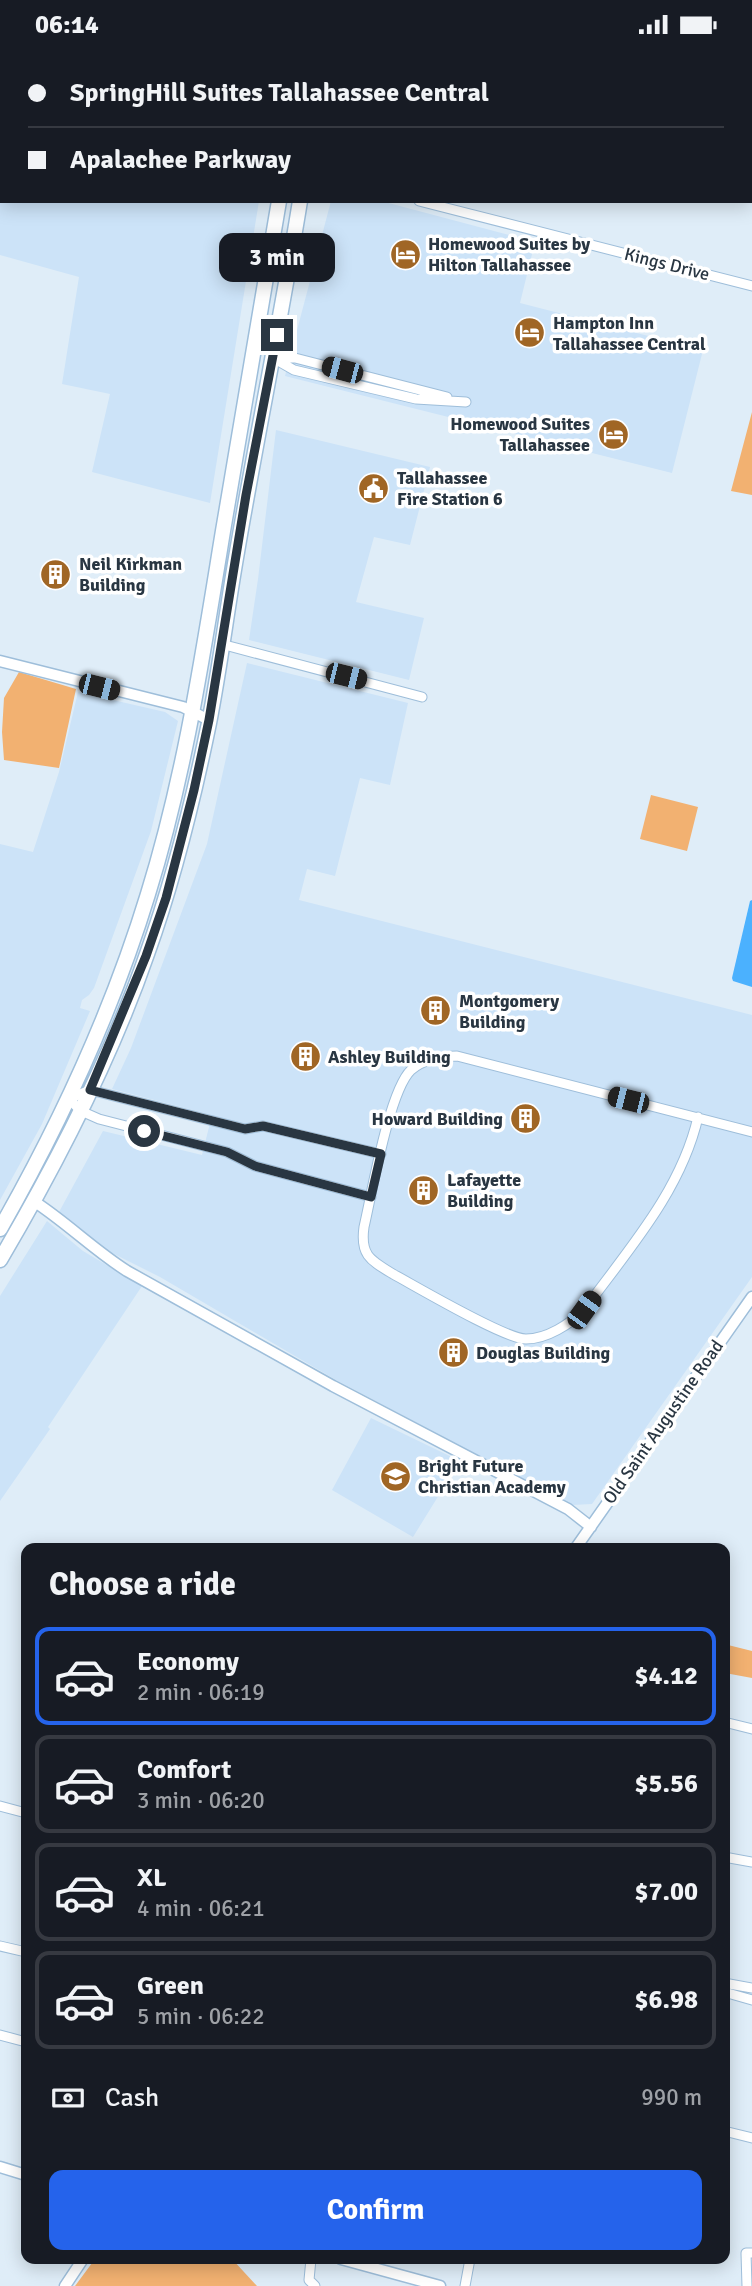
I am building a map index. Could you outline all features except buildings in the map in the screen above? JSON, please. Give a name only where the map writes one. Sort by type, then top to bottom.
[{"type":"main road","points":[[0,1229],[69,1099],[112,997],[148,895],[179,779],[193,712],[279,203]]},
{"type":"main road","points":[[0,1260],[35,1202],[81,1111],[155,931],[191,801],[209,720],[246,495],[300,203]]},
{"type":"main road","points":[[254,355],[273,358]]},
{"type":"main road","points":[[237,455],[246,495]]},
{"type":"main road","points":[[227,511],[246,495]]},
{"type":"main road","points":[[148,895],[155,931]]},
{"type":"street","name":"Kings Drive","points":[[427,203],[752,286]]},
{"type":"street","points":[[273,358],[295,358],[466,402],[416,400],[294,370],[273,358]]},
{"type":"street","points":[[221,644],[422,697]]},
{"type":"street","points":[[0,661],[183,708],[209,720]]},
{"type":"street","points":[[698,1117],[686,1159],[670,1191],[584,1310],[566,1325],[534,1338],[516,1337],[503,1332],[377,1265],[368,1257],[363,1246],[364,1227],[381,1154],[401,1085],[411,1070],[434,1058],[457,1056],[698,1117],[752,1132]]},
{"type":"street","points":[[371,1197],[255,1166],[227,1152],[99,1119],[81,1111],[69,1099],[90,1090],[245,1129],[263,1126],[381,1154]]},
{"type":"street","points":[[35,1202],[129,1272],[345,1393],[569,1509],[591,1527]]},
{"type":"street","name":"Old Saint Augustine Road","points":[[579,1543],[752,1297]]},
{"type":"street","points":[[730,1724],[752,1729]]},
{"type":"street","points":[[0,1806],[21,1812]]},
{"type":"street","points":[[730,1858],[752,1862]]},
{"type":"street","points":[[0,1946],[21,1951]]},
{"type":"street","points":[[730,1984],[752,1988]]},
{"type":"street","points":[[730,1994],[752,2000]]},
{"type":"street","points":[[0,2035],[21,2041]]},
{"type":"street","points":[[730,2132],[752,2138]]},
{"type":"street","points":[[0,2167],[21,2173]]},
{"type":"street","points":[[747,2286],[746,2253],[752,2253]]},
{"type":"street","points":[[65,2286],[80,2264]]},
{"type":"street","points":[[311,2264],[309,2280],[315,2286]]},
{"type":"street","points":[[374,2264],[440,2286]]},
{"type":"street","points":[[465,2286],[469,2264]]},
{"type":"shaded area","points":[[0,203],[259,203],[210,503],[92,472],[110,394],[62,384],[79,277],[0,255]]},
{"type":"shaded area","points":[[330,203],[389,203],[535,242],[520,303],[703,350],[672,473],[285,376]]},
{"type":"shaded area","points":[[752,412],[752,495],[731,491]]},
{"type":"shaded area","points":[[276,430],[430,467],[410,545],[374,537],[356,602],[424,618],[409,680],[249,640]]},
{"type":"shaded area","points":[[247,663],[408,703],[390,785],[360,778],[335,876],[307,869],[299,900],[752,1015],[752,1277],[592,1504],[572,1505],[336,1380],[160,1277],[104,1249],[59,1212],[103,1131],[202,1155],[212,1115],[112,1089],[131,1048],[207,844]]},
{"type":"shaded area","points":[[19,672],[76,689],[59,768],[4,760],[4,698]]},
{"type":"shaded area","points":[[78,692],[165,712],[178,721],[151,831],[94,988],[82,1000],[80,1008],[90,1011],[42,1124],[0,1200],[0,844],[33,852],[59,772]]},
{"type":"shaded area","points":[[651,795],[698,807],[687,851],[640,839]]},
{"type":"shaded area","points":[[47,1221],[83,1251],[142,1286],[0,1501],[0,1296]]},
{"type":"shaded area","name":"Bright Future Christian Academy","points":[[371,1418],[460,1461],[413,1537],[332,1490]]},
{"type":"shaded area","points":[[730,1646],[752,1651],[752,1678],[730,1674]]},
{"type":"shaded area","points":[[91,2264],[237,2264],[257,2286],[75,2286]]},
{"type":"water","points":[[752,900],[752,987],[733,981],[732,978]]},
{"type":"place","name":"Homewood Suites by Hilton Tallahassee","points":[[405,254]]},
{"type":"place","name":"Hampton Inn Tallahassee Central","points":[[530,333]]},
{"type":"place","name":"Homewood Suites Tallahassee","points":[[613,434]]},
{"type":"place","name":"Tallahassee Fire Station 6","points":[[374,488]]},
{"type":"place","name":"Neil Kirkman Building","points":[[56,574]]},
{"type":"place","name":"Montgomery Building","points":[[436,1011]]},
{"type":"place","name":"Ashley Building","points":[[305,1057]]},
{"type":"place","name":"Howard Building","points":[[526,1119]]},
{"type":"place","name":"Lafayette Building","points":[[424,1190]]},
{"type":"place","name":"Douglas Building","points":[[453,1353]]},
{"type":"place","name":"Bright Future Christian Academy","points":[[395,1476]]},
{"type":"route","points":[[144,1131],[227,1152],[255,1166],[371,1197],[381,1154],[263,1126],[245,1129],[90,1090],[146,956],[166,898],[194,790],[209,720],[246,495],[277,335]]}]
